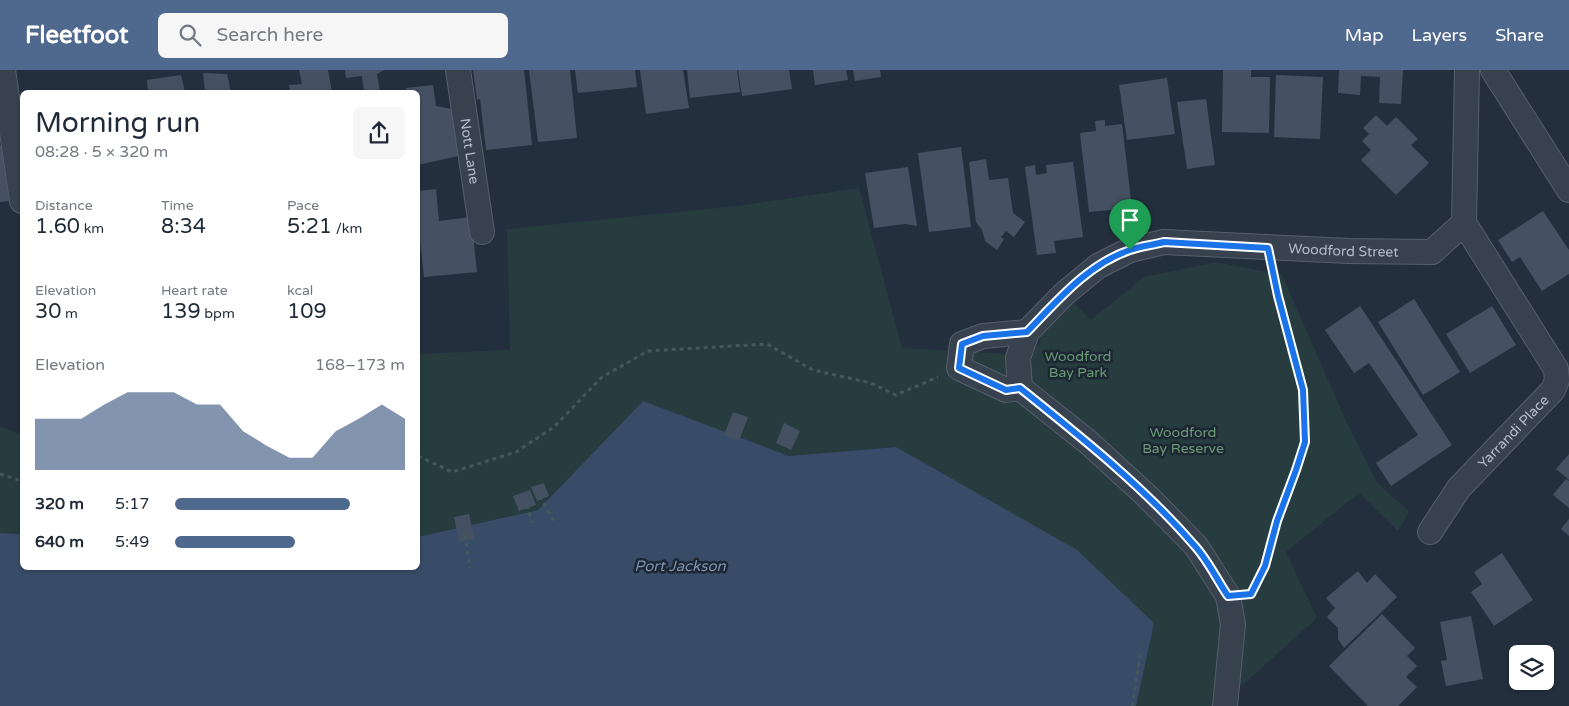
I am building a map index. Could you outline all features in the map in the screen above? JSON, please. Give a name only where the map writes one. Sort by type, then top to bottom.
[{"type":"street","points":[[3,70],[20,187]]},
{"type":"street","name":"Nott Lane","points":[[458,70],[482,232]]},
{"type":"street","points":[[1464,223],[1467,70]]},
{"type":"street","points":[[1493,70],[1569,190]]},
{"type":"street","name":"Woodford Street","points":[[1020,388],[1018,358],[1027,332],[1064,294],[1098,266],[1130,250],[1164,242],[1268,248],[1432,252],[1464,223]]},
{"type":"street","name":"Yarrandi Place","points":[[1430,532],[1459,488],[1553,390],[1557,380],[1556,369],[1464,223]]},
{"type":"street","points":[[1027,332],[983,336],[962,344],[959,368],[1006,390],[1020,388],[1088,442],[1148,497],[1196,546],[1228,596],[1233,624],[1225,706]]},
{"type":"path","points":[[1228,596],[1251,594],[1265,566],[1277,521],[1305,442],[1303,390],[1278,296],[1268,248]]},
{"type":"path","points":[[420,457],[452,472],[516,452],[554,427],[602,377],[648,351],[767,344],[813,370],[871,383],[896,395],[959,368]]},
{"type":"path","points":[[0,474],[20,480]]},
{"type":"path","points":[[540,496],[554,522]]},
{"type":"path","points":[[527,505],[532,523]]},
{"type":"path","points":[[465,535],[470,568]]},
{"type":"path","points":[[1132,706],[1141,651]]},
{"type":"green space","name":"Woodford Bay Reserve","points":[[859,188],[902,348],[1009,354],[1039,345],[1041,336],[1074,303],[1091,320],[1144,277],[1216,262],[1282,275],[1347,423],[1376,481],[1409,512],[1398,531],[1359,493],[1286,552],[1317,618],[1247,681],[1219,702],[1218,706],[1136,706],[1153,623],[896,447],[789,456],[643,401],[538,510],[420,537],[420,354],[510,350],[507,229],[738,206]]},
{"type":"green space","points":[[0,427],[20,433],[20,534],[0,533]]},
{"type":"water","name":"Port Jackson","points":[[643,401],[789,456],[896,447],[1077,550],[1154,623],[1136,706],[0,706],[0,533],[20,534],[20,570],[420,570],[420,537],[538,510]]},
{"type":"building","points":[[299,70],[328,70],[332,90],[290,90],[289,85],[302,84]]},
{"type":"building","points":[[345,70],[384,70],[377,74],[380,90],[364,90],[362,76],[346,78]]},
{"type":"building","points":[[473,70],[524,70],[532,145],[486,150],[480,99],[477,100]]},
{"type":"building","points":[[529,70],[570,70],[577,138],[538,142]]},
{"type":"building","points":[[575,70],[635,70],[637,87],[578,93]]},
{"type":"building","points":[[640,70],[683,70],[689,108],[646,114]]},
{"type":"building","points":[[687,70],[737,70],[740,92],[690,98]]},
{"type":"building","points":[[738,70],[789,70],[792,89],[742,96]]},
{"type":"building","points":[[813,70],[846,70],[848,80],[815,85]]},
{"type":"building","points":[[853,70],[880,70],[881,77],[855,81]]},
{"type":"building","points":[[1223,70],[1251,70],[1251,77],[1270,77],[1269,133],[1222,132]]},
{"type":"building","points":[[1339,70],[1403,70],[1401,104],[1379,103],[1380,77],[1361,76],[1360,95],[1338,93]]},
{"type":"building","points":[[203,73],[227,74],[231,90],[205,90]]},
{"type":"building","points":[[181,75],[185,90],[148,90],[147,80]]},
{"type":"building","points":[[1276,75],[1323,77],[1320,139],[1274,137]]},
{"type":"building","points":[[1167,78],[1175,134],[1127,140],[1119,85]]},
{"type":"building","points":[[433,85],[436,106],[452,109],[458,156],[420,165],[420,90],[406,90],[406,88]]},
{"type":"building","points":[[1206,99],[1215,165],[1187,169],[1177,102]]},
{"type":"building","points":[[1376,115],[1387,126],[1396,117],[1418,139],[1411,145],[1429,163],[1396,195],[1361,160],[1371,150],[1362,141],[1369,134],[1363,128]]},
{"type":"building","points":[[1105,120],[1105,126],[1122,124],[1132,208],[1089,212],[1080,133],[1096,131],[1095,121]]},
{"type":"building","points":[[0,146],[9,201],[0,202]]},
{"type":"building","points":[[961,147],[971,227],[929,232],[918,153]]},
{"type":"building","points":[[986,159],[989,180],[1008,178],[1013,213],[1025,222],[1014,237],[1006,231],[1001,237],[1004,239],[997,250],[985,241],[982,230],[976,222],[969,162]]},
{"type":"building","points":[[1073,162],[1083,237],[1054,241],[1056,253],[1037,255],[1025,167],[1035,165],[1036,175],[1047,173],[1046,165]]},
{"type":"building","points":[[908,167],[917,226],[905,224],[874,228],[865,173]]},
{"type":"building","points":[[436,189],[439,221],[471,217],[477,272],[424,277],[420,240],[420,191]]},
{"type":"building","points":[[1543,211],[1569,250],[1569,274],[1542,291],[1520,257],[1512,262],[1498,240]]},
{"type":"building","points":[[1414,299],[1460,372],[1423,395],[1378,322]]},
{"type":"building","points":[[1360,306],[1452,445],[1391,486],[1376,463],[1418,435],[1369,363],[1354,373],[1325,330]]},
{"type":"building","points":[[1492,306],[1516,345],[1470,373],[1446,334]]},
{"type":"building","points":[[733,412],[748,417],[739,441],[724,435]]},
{"type":"building","points":[[784,423],[800,431],[791,450],[776,443]]},
{"type":"building","points":[[1569,454],[1569,480],[1556,469]]},
{"type":"building","points":[[1566,479],[1569,481],[1569,508],[1553,495]]},
{"type":"building","points":[[544,483],[549,496],[537,501],[531,487]]},
{"type":"building","points":[[530,490],[536,505],[519,511],[513,496]]},
{"type":"building","points":[[469,514],[474,539],[459,542],[454,517]]},
{"type":"building","points":[[1569,519],[1569,536],[1561,529]]},
{"type":"building","points":[[1502,553],[1533,600],[1494,626],[1471,592],[1482,584],[1474,572]]},
{"type":"building","points":[[1358,571],[1367,583],[1375,574],[1397,597],[1344,648],[1338,639],[1338,628],[1327,617],[1335,608],[1326,598]]},
{"type":"building","points":[[1382,614],[1415,648],[1407,656],[1417,666],[1406,677],[1417,687],[1398,706],[1368,706],[1329,666]]},
{"type":"building","points":[[1471,616],[1483,679],[1446,686],[1441,661],[1447,660],[1440,622]]},
{"type":"route","points":[[1164,242],[1268,248],[1278,296],[1303,390],[1305,442],[1277,521],[1265,566],[1251,594],[1228,596],[1196,546],[1148,497],[1088,442],[1020,388],[1006,390],[959,368],[962,344],[983,336],[1027,332],[1064,294],[1098,266],[1130,250],[1164,242]]},
{"type":"park label","name":"Woodford Bay Park","points":[[1078,364]]}]
